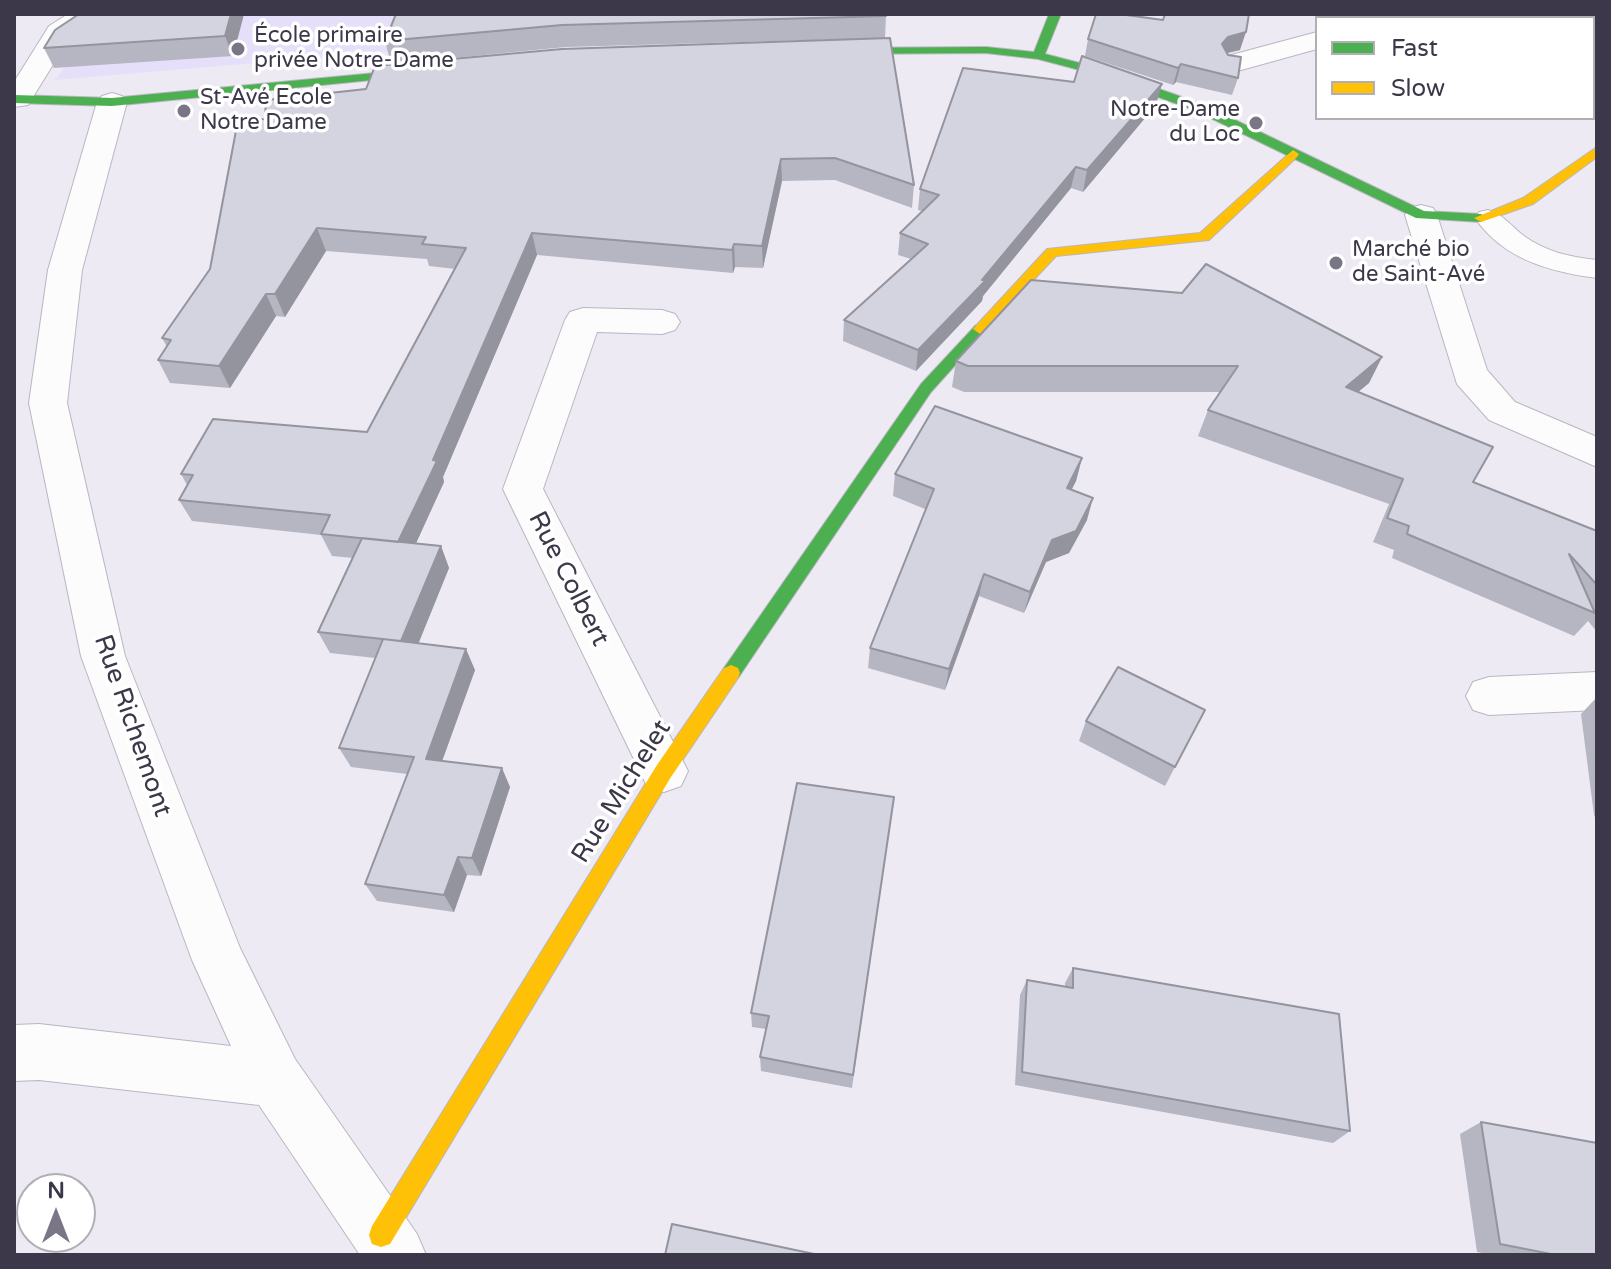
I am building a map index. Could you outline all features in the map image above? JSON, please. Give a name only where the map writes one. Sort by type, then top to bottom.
[{"type":"main road","points":[[1038,56],[1055,14]]},
{"type":"main road","points":[[819,51],[986,50],[1038,56],[1095,70],[1198,107],[1421,215],[1488,218],[1529,199],[1597,151]]},
{"type":"main road","points":[[16,99],[112,102],[444,71]]},
{"type":"main road","name":"Rue Michelet","points":[[388,1245],[664,771],[926,388],[1052,252],[1204,237],[1293,154]]},
{"type":"street","points":[[16,99],[59,32],[87,14]]},
{"type":"street","points":[[1234,63],[1315,41]]},
{"type":"street","name":"Rue Richemont","points":[[112,102],[31,404],[103,656],[218,960],[275,1079],[388,1245]]},
{"type":"street","points":[[1421,215],[1470,375],[1502,411],[1597,453]]},
{"type":"street","name":"Rue Colbert","points":[[662,322],[583,320],[523,489],[664,771]]},
{"type":"street","points":[[1489,696],[1597,691]]},
{"type":"street","points":[[14,1053],[39,1052],[275,1079]]},
{"type":"lane","points":[[1488,218],[1525,252],[1556,263],[1597,269]]},
{"type":"shaded area","name":"École primaire privée Notre-Dame","points":[[119,14],[411,14],[396,51],[55,80],[91,33]]},
{"type":"building","points":[[79,14],[231,14],[225,36],[44,48],[55,30]]},
{"type":"building","points":[[396,14],[886,16],[562,25],[385,41]]},
{"type":"building","points":[[1096,14],[1163,20],[1165,14],[1249,14],[1246,32],[1228,37],[1222,44],[1228,55],[1241,57],[1238,78],[1181,64],[1178,68],[1088,39]]},
{"type":"building","points":[[890,38],[914,185],[835,158],[781,159],[762,246],[734,244],[732,250],[532,233],[433,460],[437,461],[398,542],[321,534],[330,515],[179,500],[193,475],[181,474],[213,419],[367,432],[466,248],[422,244],[426,237],[317,228],[275,294],[266,294],[219,366],[158,360],[171,340],[162,338],[210,269],[238,120],[265,119],[266,100],[366,89],[375,66],[562,49]]},
{"type":"building","points":[[1082,56],[1162,84],[1087,170],[1076,167],[982,280],[986,280],[918,350],[844,320],[928,244],[900,233],[939,195],[920,189],[963,68],[1074,82]]},
{"type":"building","points":[[1206,264],[1382,357],[1346,387],[1493,447],[1473,482],[1597,531],[1597,585],[1569,554],[1595,613],[1407,534],[1409,526],[1387,518],[1403,479],[1208,410],[1238,366],[968,366],[956,361],[1031,280],[1182,293]]},
{"type":"building","points":[[935,406],[1082,458],[1067,488],[1093,498],[1076,531],[1052,540],[1030,592],[984,574],[949,669],[870,648],[934,489],[895,474]]},
{"type":"building","points":[[362,538],[441,546],[401,641],[318,632]]},
{"type":"building","points":[[383,639],[466,649],[426,759],[502,768],[472,858],[458,857],[444,895],[365,884],[414,757],[339,748]]},
{"type":"building","points":[[1118,667],[1205,710],[1175,767],[1086,721]]},
{"type":"building","points":[[797,783],[894,797],[853,1075],[760,1057],[769,1016],[751,1013]]},
{"type":"building","points":[[1073,968],[1339,1014],[1350,1131],[1022,1072],[1027,980],[1073,988]]},
{"type":"building","points":[[1481,1122],[1597,1143],[1597,1255],[1556,1255],[1500,1244]]},
{"type":"building","points":[[672,1224],[819,1255],[665,1255]]},
{"type":"traffic: fast","points":[[1038,56],[1055,14]]},
{"type":"traffic: fast","points":[[832,51],[986,50],[1038,56],[1095,70],[1198,107],[1421,215],[1481,218]]},
{"type":"traffic: fast","points":[[14,99],[112,102],[428,72]]},
{"type":"traffic: fast","points":[[731,673],[926,388],[980,329]]},
{"type":"traffic: slow","points":[[1481,218],[1528,201],[1597,151]]},
{"type":"traffic: slow","points":[[980,329],[1052,252],[1204,237],[1293,154]]},
{"type":"traffic: slow","points":[[381,1235],[664,771],[731,673]]},
{"type":"place","name":"École primaire privée Notre-Dame","points":[[238,49]]},
{"type":"place","name":"St-Avé Ecole Notre Dame","points":[[184,111]]},
{"type":"place","name":"Notre-Dame du Loc","points":[[1256,123]]},
{"type":"place","name":"Marché bio de Saint-Avé","points":[[1336,263]]}]
